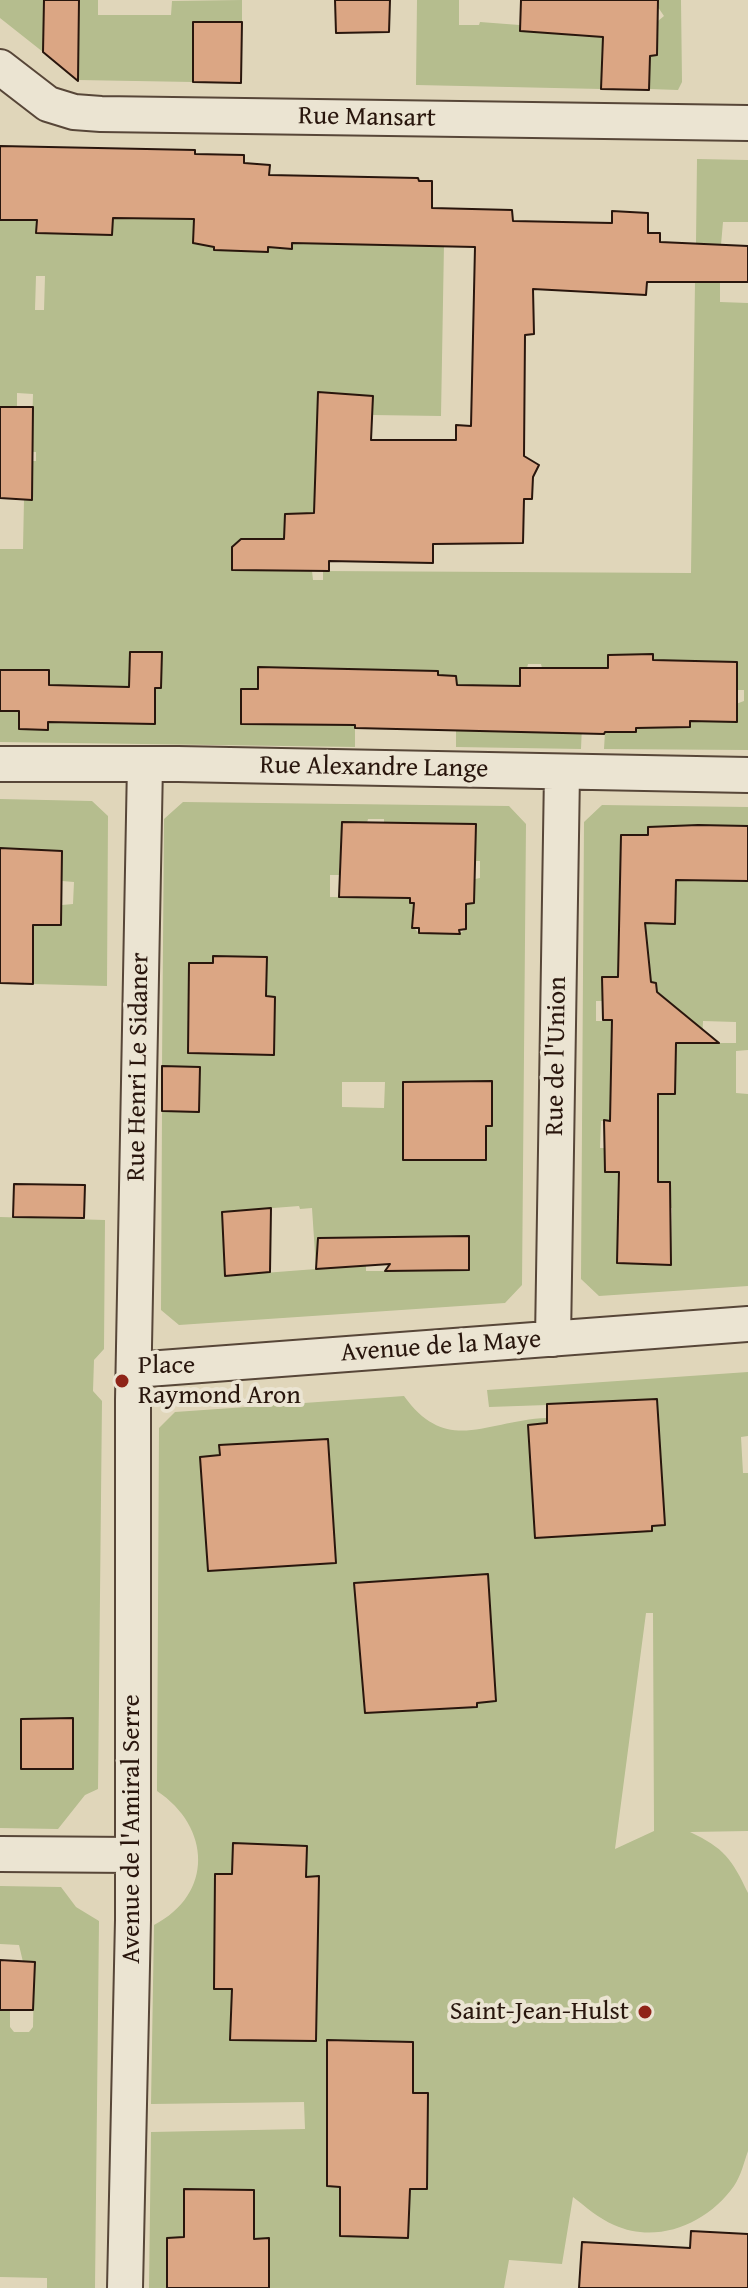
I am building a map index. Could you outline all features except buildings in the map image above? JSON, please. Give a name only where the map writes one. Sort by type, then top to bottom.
[{"type":"street","name":"Rue Mansart","points":[[0,67],[48,104],[88,113],[748,123]]},
{"type":"street","name":"Rue Alexandre Lange","points":[[0,764],[748,775]]},
{"type":"street","name":"Rue Henri Le Sidaner","points":[[134,1370],[145,764]]},
{"type":"street","name":"Rue de l'Union","points":[[553,1339],[562,773]]},
{"type":"street","name":"Avenue de la Maye","points":[[134,1370],[748,1324]]},
{"type":"street","name":"Avenue de l'Amiral Serre","points":[[125,2288],[133,1855],[134,1370]]},
{"type":"street","points":[[0,1854],[133,1855]]},
{"type":"green space","points":[[0,0],[44,0],[43,52],[0,18]]},
{"type":"green space","points":[[79,0],[98,0],[98,15],[171,15],[172,1],[242,0],[242,22],[215,22],[193,53],[193,82],[78,80]]},
{"type":"green space","points":[[417,0],[459,0],[459,25],[479,25],[480,22],[572,29],[573,36],[595,37],[603,2],[601,89],[416,85]]},
{"type":"green space","points":[[653,0],[681,0],[682,82],[678,90],[649,89],[650,56],[657,55],[658,21],[664,16]]},
{"type":"green space","points":[[697,159],[748,160],[748,222],[723,222],[721,245],[696,243]]},
{"type":"green space","points":[[37,208],[37,224],[63,234],[112,235],[113,218],[194,217],[193,243],[214,237],[215,250],[268,252],[269,241],[292,249],[292,243],[444,244],[441,416],[372,415],[373,396],[318,392],[330,461],[315,461],[317,513],[285,514],[284,539],[242,539],[232,547],[232,570],[312,571],[313,580],[323,580],[323,571],[691,573],[695,282],[720,282],[720,302],[748,303],[748,750],[604,749],[605,732],[636,732],[636,727],[689,727],[690,721],[744,701],[744,690],[737,690],[737,662],[691,661],[653,669],[652,654],[608,655],[607,684],[542,668],[541,664],[528,664],[527,668],[520,668],[520,686],[499,686],[582,725],[581,749],[456,747],[456,676],[438,675],[437,671],[241,690],[241,724],[338,725],[355,709],[355,747],[0,742],[0,711],[19,711],[20,729],[48,729],[49,671],[0,670],[0,549],[23,549],[24,499],[32,499],[36,452],[0,451],[32,429],[33,394],[17,393],[17,407],[0,407],[0,217]],"holes":[[[36,276],[45,276],[44,310],[35,310]],[[130,652],[162,652],[161,687],[155,688],[155,723],[88,723],[89,686],[129,687]]]},
{"type":"green space","points":[[0,799],[92,801],[108,816],[107,986],[33,984],[33,960],[0,924],[61,925],[62,905],[73,904],[74,882],[62,881],[62,851],[0,848]]},
{"type":"green space","points":[[183,802],[509,806],[526,824],[522,1285],[505,1303],[179,1325],[161,1310],[162,1111],[199,1112],[200,1068],[162,1066],[164,819]],"holes":[[[368,819],[384,819],[384,823],[476,824],[476,861],[480,861],[480,878],[475,879],[474,903],[466,904],[466,929],[459,934],[419,933],[413,927],[410,893],[330,897],[330,875],[339,875],[342,822],[367,823]],[[444,1081],[486,1081],[444,1104]],[[342,1082],[385,1082],[384,1108],[342,1107]],[[299,1206],[300,1209],[312,1208],[316,1269],[225,1276],[222,1212]],[[469,1237],[469,1270],[432,1271],[422,1259],[393,1259],[385,1271],[366,1271],[366,1238]]]},
{"type":"green space","points":[[602,805],[748,807],[748,1050],[736,1051],[736,1093],[748,1094],[748,1286],[599,1296],[581,1279],[584,822]],"holes":[[[649,827],[671,827],[676,863],[675,924],[619,922],[621,835],[649,835]],[[602,977],[650,978],[651,982],[656,983],[657,999],[673,1021],[596,1021],[596,1001],[602,1001]],[[703,1021],[736,1022],[736,1043],[702,1043]],[[612,1034],[663,1035],[652,1122],[600,1148],[601,1121],[620,1121],[610,1093]],[[619,1207],[672,1208],[671,1264],[617,1263]]]},
{"type":"green space","points":[[0,1217],[105,1220],[104,1349],[94,1360],[93,1391],[102,1401],[98,1789],[85,1795],[58,1829],[0,1828]],"holes":[[[21,1719],[73,1719],[21,1769]]]},
{"type":"green space","points":[[748,1372],[748,1436],[741,1437],[743,1473],[748,1473],[748,1831],[690,1832],[726,1856],[748,1893],[748,2151],[740,2173],[734,2186],[710,2211],[681,2227],[664,2231],[631,2231],[614,2225],[573,2197],[562,2264],[509,2260],[504,2288],[269,2288],[269,2239],[254,2239],[254,2190],[184,2189],[184,2237],[168,2238],[167,2288],[149,2288],[151,2132],[305,2129],[304,2102],[151,2104],[154,1925],[174,1912],[187,1896],[196,1878],[198,1860],[196,1841],[188,1823],[175,1806],[157,1791],[159,1428],[175,1412],[404,1396],[420,1414],[436,1425],[452,1430],[487,1428],[547,1418],[547,1405],[489,1407],[487,1390]],"holes":[[[328,1439],[335,1560],[321,1561],[320,1564],[208,1571],[200,1457],[220,1455],[220,1445]],[[488,1574],[495,1701],[477,1703],[476,1707],[376,1582]],[[646,1613],[653,1613],[654,1831],[615,1849]],[[233,1843],[306,1846],[306,1877],[319,1877],[317,1990],[231,2039],[232,1989],[214,1989],[215,1874],[232,1874]],[[343,2040],[412,2042],[413,2093],[428,2093],[427,2189],[410,2189],[407,2237],[340,2236],[340,2187],[327,2186],[327,2090],[342,2090]]]},
{"type":"green space","points":[[0,1886],[61,1887],[76,1907],[99,1921],[95,2288],[47,2288],[47,2278],[0,2277],[0,2010],[10,2010],[10,2027],[14,2032],[29,2032],[33,2027],[34,1976],[23,1962],[19,1945],[0,1944]]},
{"type":"place","name":"Place Raymond Aron","points":[[122,1381]]},
{"type":"place","name":"Saint-Jean-Hulst","points":[[645,2012]]}]
